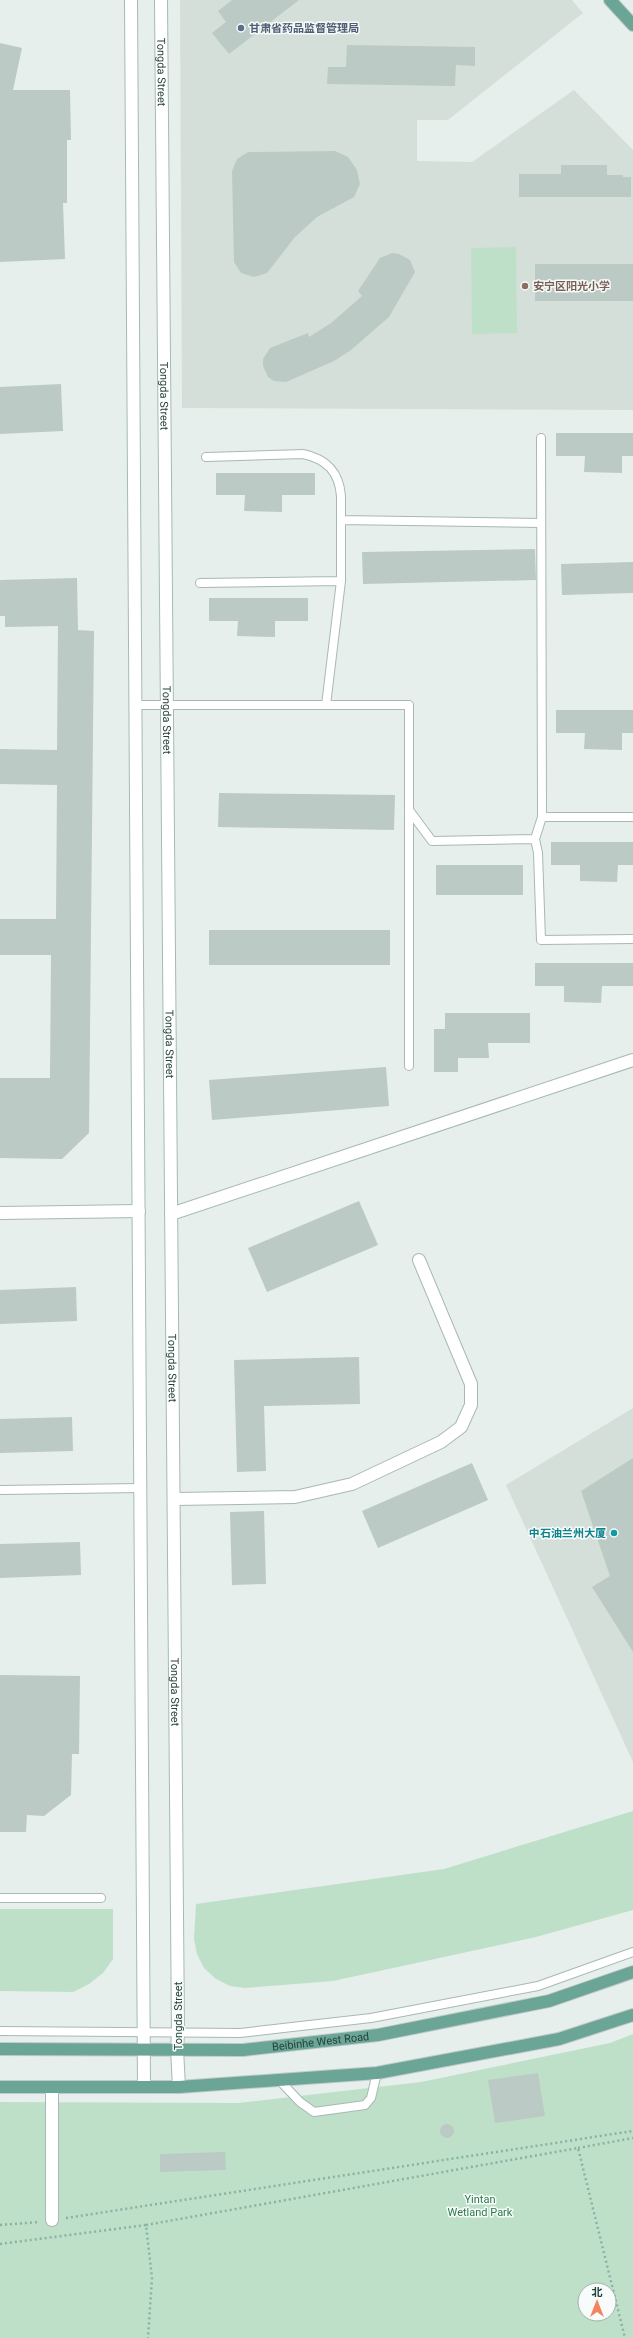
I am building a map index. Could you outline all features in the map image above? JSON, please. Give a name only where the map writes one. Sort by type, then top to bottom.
[{"type":"main road","points":[[131,0],[139,1211],[142,2032],[144,2049],[144,2087]]},
{"type":"main road","name":"Tongda Street","points":[[161,0],[174,1498],[177,2049],[180,2087]]},
{"type":"main road","points":[[610,0],[633,31]]},
{"type":"main road","points":[[621,14],[633,25]]},
{"type":"main road","points":[[171,1214],[633,1060]]},
{"type":"main road","points":[[0,1214],[139,1211]]},
{"type":"main road","points":[[174,1498],[295,1497],[352,1484],[441,1442],[461,1427],[471,1405],[471,1384],[419,1260]]},
{"type":"main road","name":"Beibinhe West Road","points":[[0,2049],[243,2050],[378,2035],[549,2001],[633,1972]]},
{"type":"main road","points":[[0,2087],[180,2087],[378,2073],[559,2039],[633,2015]]},
{"type":"main road","points":[[52,2087],[52,2220]]},
{"type":"lane","points":[[541,438],[542,817],[535,839],[538,853],[541,940],[633,939]]},
{"type":"lane","points":[[206,457],[303,454],[316,456],[335,472],[340,484],[341,581],[326,705]]},
{"type":"lane","points":[[341,520],[541,523]]},
{"type":"lane","points":[[200,583],[341,581]]},
{"type":"lane","points":[[135,705],[409,705],[409,1066]]},
{"type":"lane","points":[[409,810],[432,841],[535,839]]},
{"type":"lane","points":[[542,817],[633,817]]},
{"type":"lane","points":[[0,1490],[140,1488]]},
{"type":"lane","points":[[0,1898],[101,1898]]},
{"type":"lane","points":[[0,2031],[240,2033],[371,2018],[538,1986],[633,1952]]},
{"type":"lane","points":[[280,2080],[300,2102],[314,2112],[365,2105],[371,2098],[378,2073]]},
{"type":"path","points":[[0,2226],[52,2220],[633,2131]]},
{"type":"path","points":[[0,2244],[146,2225],[633,2138]]},
{"type":"path","points":[[578,2148],[625,2338]]},
{"type":"path","points":[[146,2225],[152,2278],[148,2338]]},
{"type":"shaded area","points":[[180,0],[572,0],[583,13],[448,120],[417,120],[417,161],[472,162],[574,90],[633,150],[633,410],[182,408]]},
{"type":"shaded area","points":[[633,1408],[633,1762],[506,1485]]},
{"type":"green space","points":[[516,247],[517,333],[472,334],[471,248]]},
{"type":"green space","points":[[633,1811],[633,1910],[536,1937],[333,1981],[245,1988],[230,1986],[216,1979],[204,1968],[197,1954],[194,1939],[196,1904],[444,1869]]},
{"type":"green space","points":[[0,1909],[113,1909],[113,1959],[103,1973],[89,1984],[73,1992],[0,1991]]},
{"type":"green space","name":"Yintan Wetland Park","points":[[633,2034],[633,2338],[0,2338],[0,2102],[238,2103],[421,2082],[610,2043]]},
{"type":"building","name":"甘肃省药品监督管理局","points":[[232,0],[299,0],[229,54],[212,33],[226,22],[218,11]]},
{"type":"building","points":[[0,43],[22,48],[13,90],[70,90],[71,140],[67,140],[67,203],[63,203],[65,259],[0,262]]},
{"type":"building","points":[[347,45],[475,47],[475,66],[456,65],[455,86],[327,84],[328,67],[346,67]]},
{"type":"building","points":[[335,151],[348,157],[357,170],[360,184],[354,197],[317,217],[295,237],[267,273],[254,277],[241,273],[234,262],[232,171],[237,159],[248,152]]},
{"type":"building","points":[[561,165],[607,165],[607,175],[623,175],[623,177],[631,177],[631,197],[519,197],[519,174],[561,174]]},
{"type":"building","points":[[392,253],[399,254],[410,260],[415,272],[389,317],[351,350],[334,361],[286,382],[274,381],[268,377],[263,366],[263,359],[270,348],[308,333],[309,337],[331,323],[362,296],[358,291],[380,258]]},
{"type":"building","points":[[535,264],[633,264],[633,301],[535,301]]},
{"type":"building","points":[[61,384],[63,431],[0,434],[0,387]]},
{"type":"building","points":[[556,433],[633,433],[633,456],[622,456],[622,473],[584,472],[585,456],[556,456]]},
{"type":"building","points":[[216,473],[315,473],[315,495],[282,495],[282,512],[244,511],[245,495],[216,495]]},
{"type":"building","points":[[535,549],[536,580],[363,584],[362,552]]},
{"type":"building","points":[[633,562],[633,593],[562,595],[561,564]]},
{"type":"building","points":[[77,578],[78,630],[94,631],[89,1133],[62,1159],[0,1158],[0,1078],[50,1078],[51,955],[0,955],[0,919],[56,919],[57,785],[0,784],[0,749],[57,750],[58,626],[5,627],[5,616],[0,616],[0,580]]},
{"type":"building","points":[[209,598],[308,598],[308,621],[275,621],[275,637],[237,636],[238,621],[209,621]]},
{"type":"building","points":[[556,710],[633,710],[633,733],[622,733],[622,750],[584,749],[585,733],[556,733]]},
{"type":"building","points":[[219,793],[395,795],[394,830],[218,827]]},
{"type":"building","points":[[551,842],[633,842],[633,865],[618,865],[617,882],[580,881],[580,865],[551,865]]},
{"type":"building","points":[[436,865],[523,865],[523,895],[436,895]]},
{"type":"building","points":[[209,930],[390,930],[390,965],[209,965]]},
{"type":"building","points":[[535,963],[633,963],[633,986],[602,986],[601,1003],[564,1002],[564,986],[535,986]]},
{"type":"building","points":[[445,1013],[530,1013],[530,1043],[488,1043],[489,1058],[458,1058],[458,1072],[434,1072],[434,1029],[445,1029]]},
{"type":"building","points":[[386,1067],[389,1106],[212,1120],[209,1080]]},
{"type":"building","points":[[359,1201],[378,1245],[267,1292],[248,1248]]},
{"type":"building","points":[[76,1287],[77,1321],[0,1324],[0,1290]]},
{"type":"building","points":[[359,1357],[360,1404],[264,1406],[266,1471],[237,1472],[234,1360]]},
{"type":"building","points":[[72,1417],[73,1451],[0,1453],[0,1419]]},
{"type":"building","name":"中石油兰州大厦","points":[[633,1458],[633,1652],[592,1587],[610,1576],[581,1491]]},
{"type":"building","points":[[472,1463],[488,1500],[378,1548],[362,1511]]},
{"type":"building","points":[[264,1511],[266,1584],[232,1585],[230,1512]]},
{"type":"building","points":[[80,1542],[81,1575],[0,1578],[0,1544]]},
{"type":"building","points":[[0,1675],[80,1676],[79,1754],[72,1754],[71,1795],[44,1816],[27,1815],[26,1832],[0,1832]]},
{"type":"building","points":[[538,2073],[545,2116],[495,2123],[488,2080]]},
{"type":"building","points":[[444,2124],[450,2124],[454,2128],[454,2134],[450,2138],[444,2138],[440,2134],[440,2128]]},
{"type":"building","points":[[225,2152],[226,2170],[160,2172],[160,2154]]},
{"type":"place","name":"甘肃省药品监督管理局","points":[[241,28]]},
{"type":"place","name":"安宁区阳光小学","points":[[525,286]]},
{"type":"place","name":"中石油兰州大厦","points":[[614,1533]]}]
